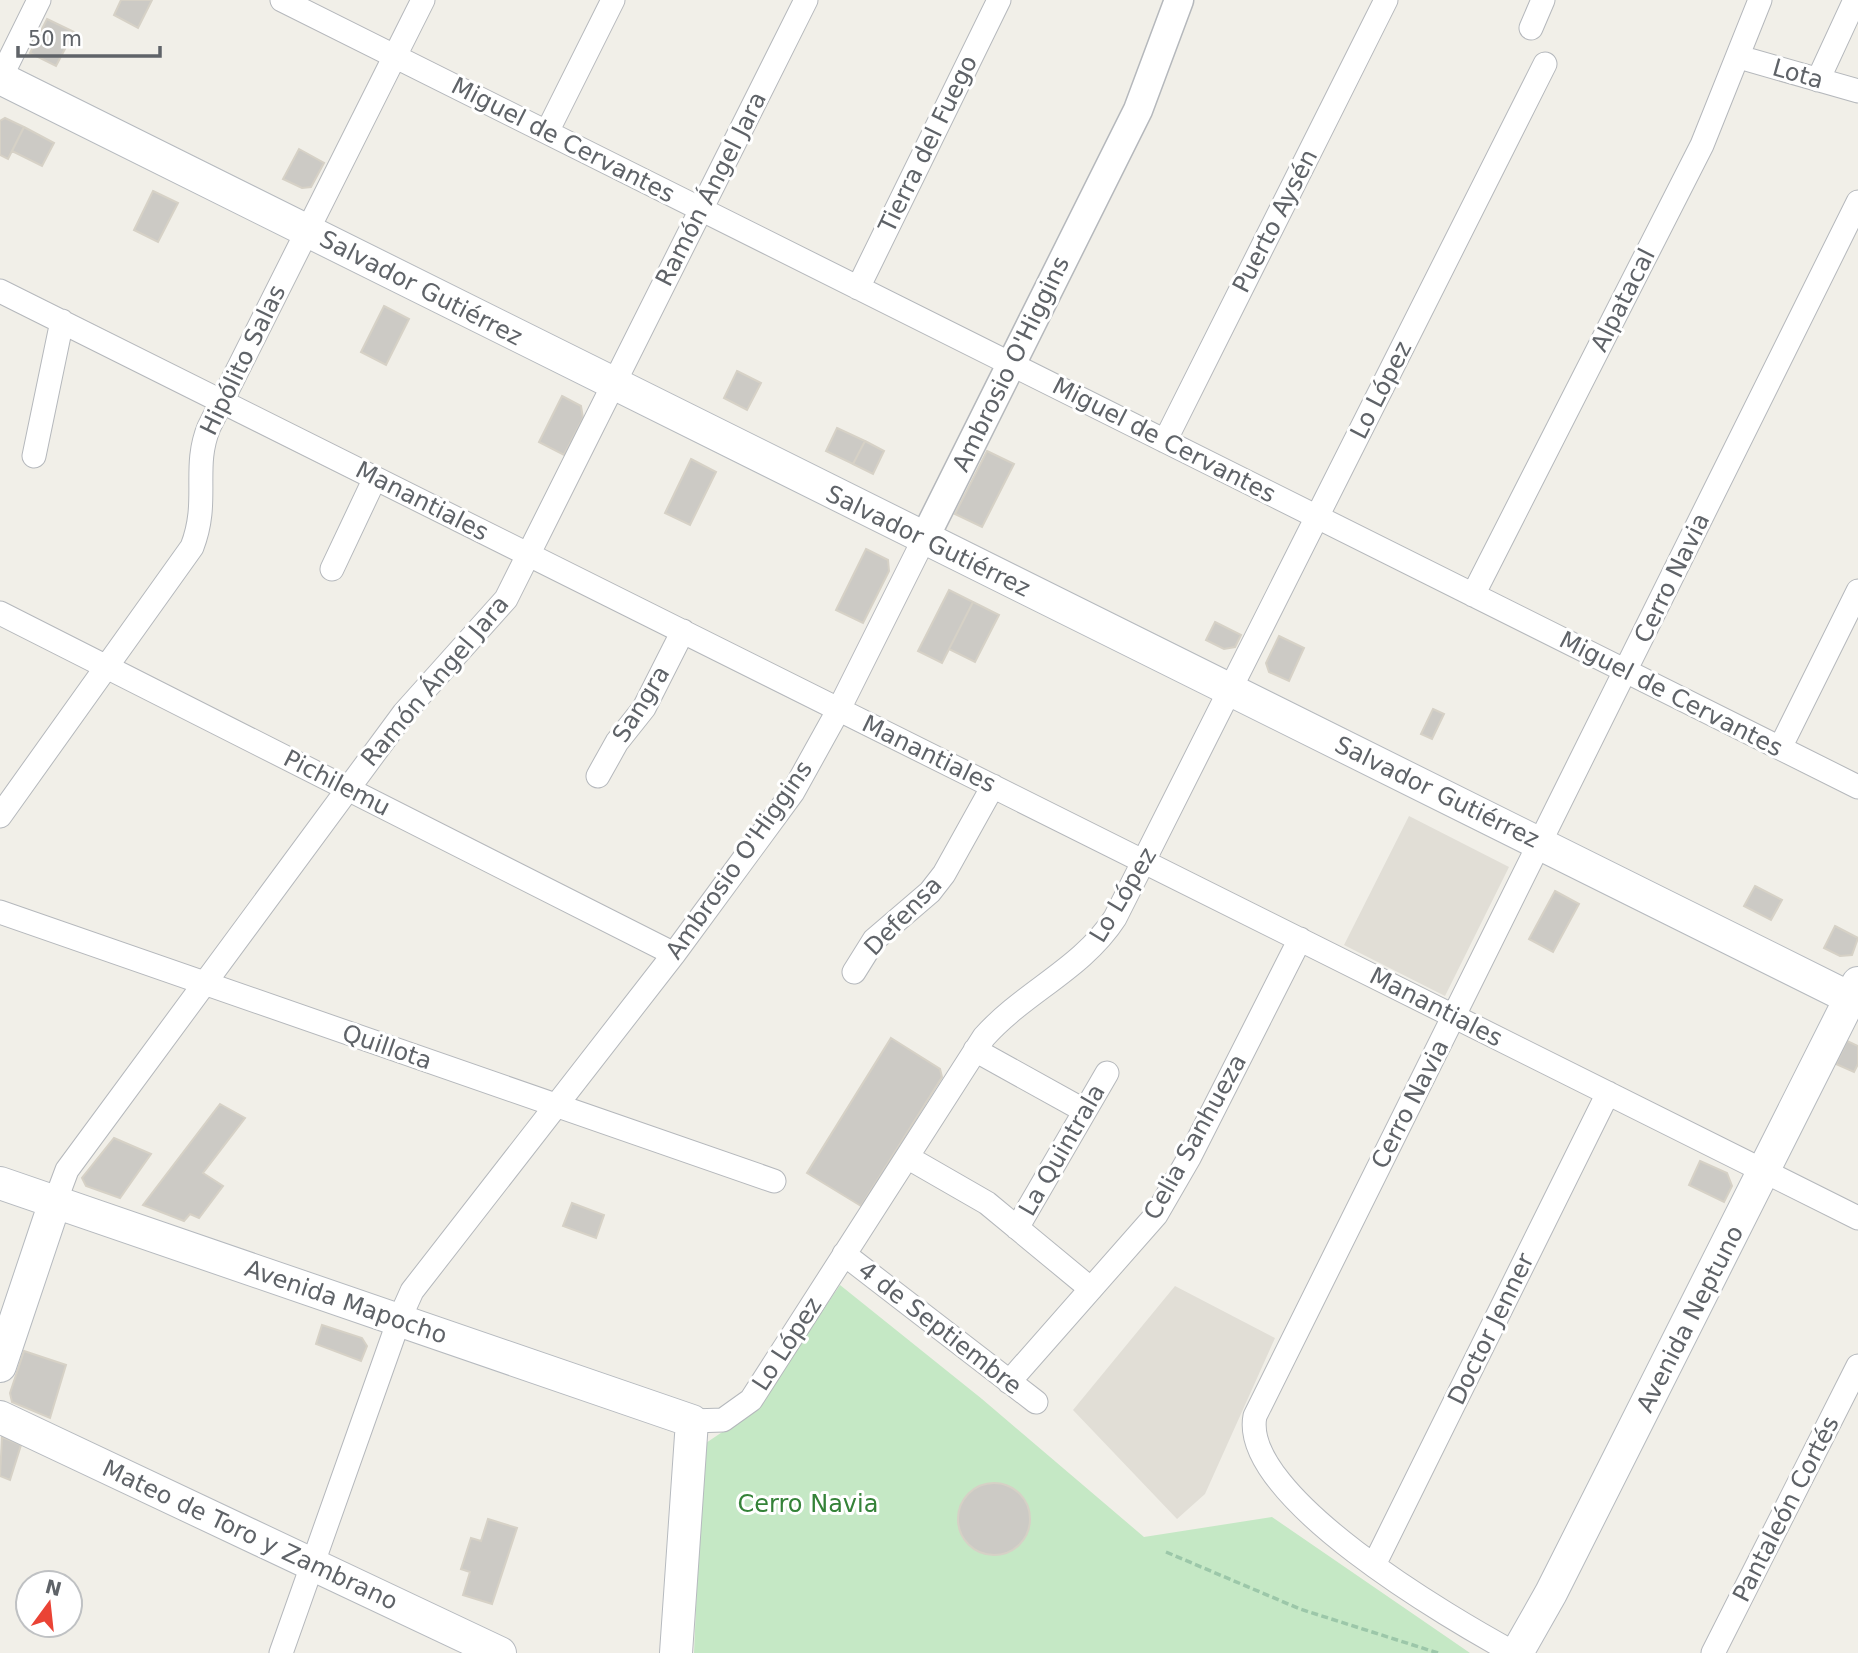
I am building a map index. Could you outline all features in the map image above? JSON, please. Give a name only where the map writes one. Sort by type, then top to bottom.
[{"type":"main road","name":"Salvador Gutiérrez","points":[[0,78],[1230,691],[1856,994]]},
{"type":"main road","name":"Avenida Neptuno","points":[[1515,1653],[1551,1594],[1856,994]]},
{"type":"main road","name":"Avenida Mapocho","points":[[0,1183],[692,1421]]},
{"type":"main road","name":"Ramón Ángel Jara","points":[[0,1366],[55,1202]]},
{"type":"main road","name":"Mateo de Toro y Zambrano","points":[[0,1417],[500,1653]]},
{"type":"main road","points":[[676,1653],[692,1421]]},
{"type":"street","points":[[0,78],[40,0]]},
{"type":"street","name":"Miguel de Cervantes","points":[[282,0],[1858,787]]},
{"type":"street","name":"Hipólito Salas","points":[[0,816],[192,547],[203,506],[202,450],[222,401],[423,0]]},
{"type":"street","points":[[547,132],[613,0]]},
{"type":"street","name":"Ramón Ángel Jara","points":[[55,1202],[66,1170],[348,789],[428,684],[498,611],[806,0]]},
{"type":"street","name":"Tierra del Fuego","points":[[858,288],[999,0]]},
{"type":"street","name":"Ambrosio O'Higgins","points":[[281,1653],[399,1321],[419,1281],[674,954],[793,792],[839,709],[1138,110],[1179,0]]},
{"type":"street","name":"Puerto Aysén","points":[[1165,441],[1386,0]]},
{"type":"street","points":[[1531,28],[1543,0]]},
{"type":"street","name":"Alpatacal","points":[[1472,595],[1702,145],[1760,0]]},
{"type":"street","points":[[1818,80],[1855,0]]},
{"type":"street","name":"Lota","points":[[1739,57],[1858,91]]},
{"type":"street","name":"Lo López","points":[[692,1421],[723,1420],[751,1400],[975,1050],[1020,1003],[1092,949],[1115,918],[1545,64]]},
{"type":"street","name":"Cerro Navia","points":[[1515,1653],[1465,1626],[1374,1565],[1292,1497],[1258,1448],[1253,1424],[1262,1398],[1858,202]]},
{"type":"street","name":"Manantiales","points":[[0,291],[1858,1218]]},
{"type":"street","points":[[34,456],[62,321]]},
{"type":"street","points":[[332,569],[375,478]]},
{"type":"street","points":[[1780,748],[1858,591]]},
{"type":"street","name":"Pichilemu","points":[[0,613],[674,954]]},
{"type":"street","name":"Sangra","points":[[598,776],[617,742],[644,708],[683,631]]},
{"type":"street","name":"Defensa","points":[[854,972],[874,940],[930,892],[944,874],[993,786]]},
{"type":"street","name":"Quillota","points":[[0,912],[774,1181]]},
{"type":"street","name":"Celia Sanhueza","points":[[1009,1382],[1157,1215],[1189,1158],[1300,939]]},
{"type":"street","points":[[975,1050],[1085,1111]]},
{"type":"street","name":"La Quintrala","points":[[1017,1228],[1107,1073]]},
{"type":"street","name":"Doctor Jenner","points":[[1374,1565],[1608,1093]]},
{"type":"street","points":[[907,1157],[967,1189],[1091,1289]]},
{"type":"street","name":"4 de Septiembre","points":[[845,1254],[1036,1402]]},
{"type":"street","name":"Pantaleón Cortés","points":[[1713,1653],[1858,1366]]},
{"type":"path","points":[[1166,1552],[1300,1609],[1438,1653]]},
{"type":"shaded area","points":[[1409,816],[1509,867],[1445,996],[1344,945]]},
{"type":"shaded area","points":[[1175,1286],[1275,1338],[1205,1494],[1177,1519],[1073,1410]]},
{"type":"green space","name":"Cerro Navia","points":[[840,1285],[982,1399],[1144,1537],[1272,1517],[1470,1653],[694,1653],[703,1445],[755,1410]]},
{"type":"building","points":[[121,0],[152,0],[138,28],[114,15]]},
{"type":"building","points":[[47,19],[74,32],[56,66],[30,53]]},
{"type":"building","points":[[5,118],[24,127],[8,159],[0,155],[0,121]]},
{"type":"building","points":[[24,127],[54,143],[42,166],[12,151]]},
{"type":"building","points":[[299,149],[324,163],[311,187],[302,188],[283,179]]},
{"type":"building","points":[[153,191],[178,203],[158,242],[134,230]]},
{"type":"building","points":[[384,306],[409,319],[386,365],[361,352]]},
{"type":"building","points":[[737,371],[761,383],[747,410],[724,398]]},
{"type":"building","points":[[562,396],[581,406],[583,418],[564,455],[539,442]]},
{"type":"building","points":[[837,428],[865,441],[853,464],[826,451]]},
{"type":"building","points":[[865,441],[884,451],[873,474],[853,464]]},
{"type":"building","points":[[987,451],[1014,464],[982,527],[955,514]]},
{"type":"building","points":[[691,459],[716,472],[690,525],[665,513]]},
{"type":"building","points":[[866,549],[888,560],[889,571],[863,623],[836,610]]},
{"type":"building","points":[[949,590],[973,602],[942,663],[918,651]]},
{"type":"building","points":[[973,602],[999,615],[975,662],[949,649]]},
{"type":"building","points":[[1215,622],[1241,635],[1235,647],[1224,649],[1206,640]]},
{"type":"building","points":[[1279,636],[1304,648],[1289,681],[1269,672],[1266,663]]},
{"type":"building","points":[[1433,709],[1444,714],[1432,739],[1421,734]]},
{"type":"building","points":[[1755,886],[1782,900],[1771,920],[1744,906]]},
{"type":"building","points":[[1555,891],[1579,904],[1553,952],[1529,939]]},
{"type":"building","points":[[1835,926],[1858,938],[1852,955],[1840,956],[1824,948]]},
{"type":"building","points":[[891,1038],[940,1069],[942,1077],[861,1206],[807,1173]]},
{"type":"building","points":[[1847,1041],[1858,1046],[1858,1064],[1854,1072],[1836,1064]]},
{"type":"building","points":[[220,1104],[245,1118],[203,1173],[223,1186],[199,1218],[190,1214],[184,1221],[143,1205]]},
{"type":"building","points":[[114,1138],[151,1154],[120,1198],[86,1186],[82,1178]]},
{"type":"building","points":[[1700,1161],[1727,1173],[1732,1186],[1724,1202],[1689,1185]]},
{"type":"building","points":[[572,1203],[604,1215],[596,1238],[563,1226]]},
{"type":"building","points":[[322,1325],[362,1338],[367,1346],[361,1361],[316,1344]]},
{"type":"building","points":[[24,1351],[66,1365],[50,1418],[12,1402],[10,1393]]},
{"type":"building","points":[[2,1437],[21,1445],[10,1480],[0,1476]]},
{"type":"building","points":[[994,1483],[1014,1489],[1024,1499],[1030,1519],[1024,1539],[1014,1549],[994,1555],[974,1549],[964,1539],[958,1519],[964,1499],[974,1489]]},
{"type":"building","points":[[488,1519],[517,1528],[492,1604],[463,1595],[470,1572],[461,1569],[471,1538],[481,1541]]}]
